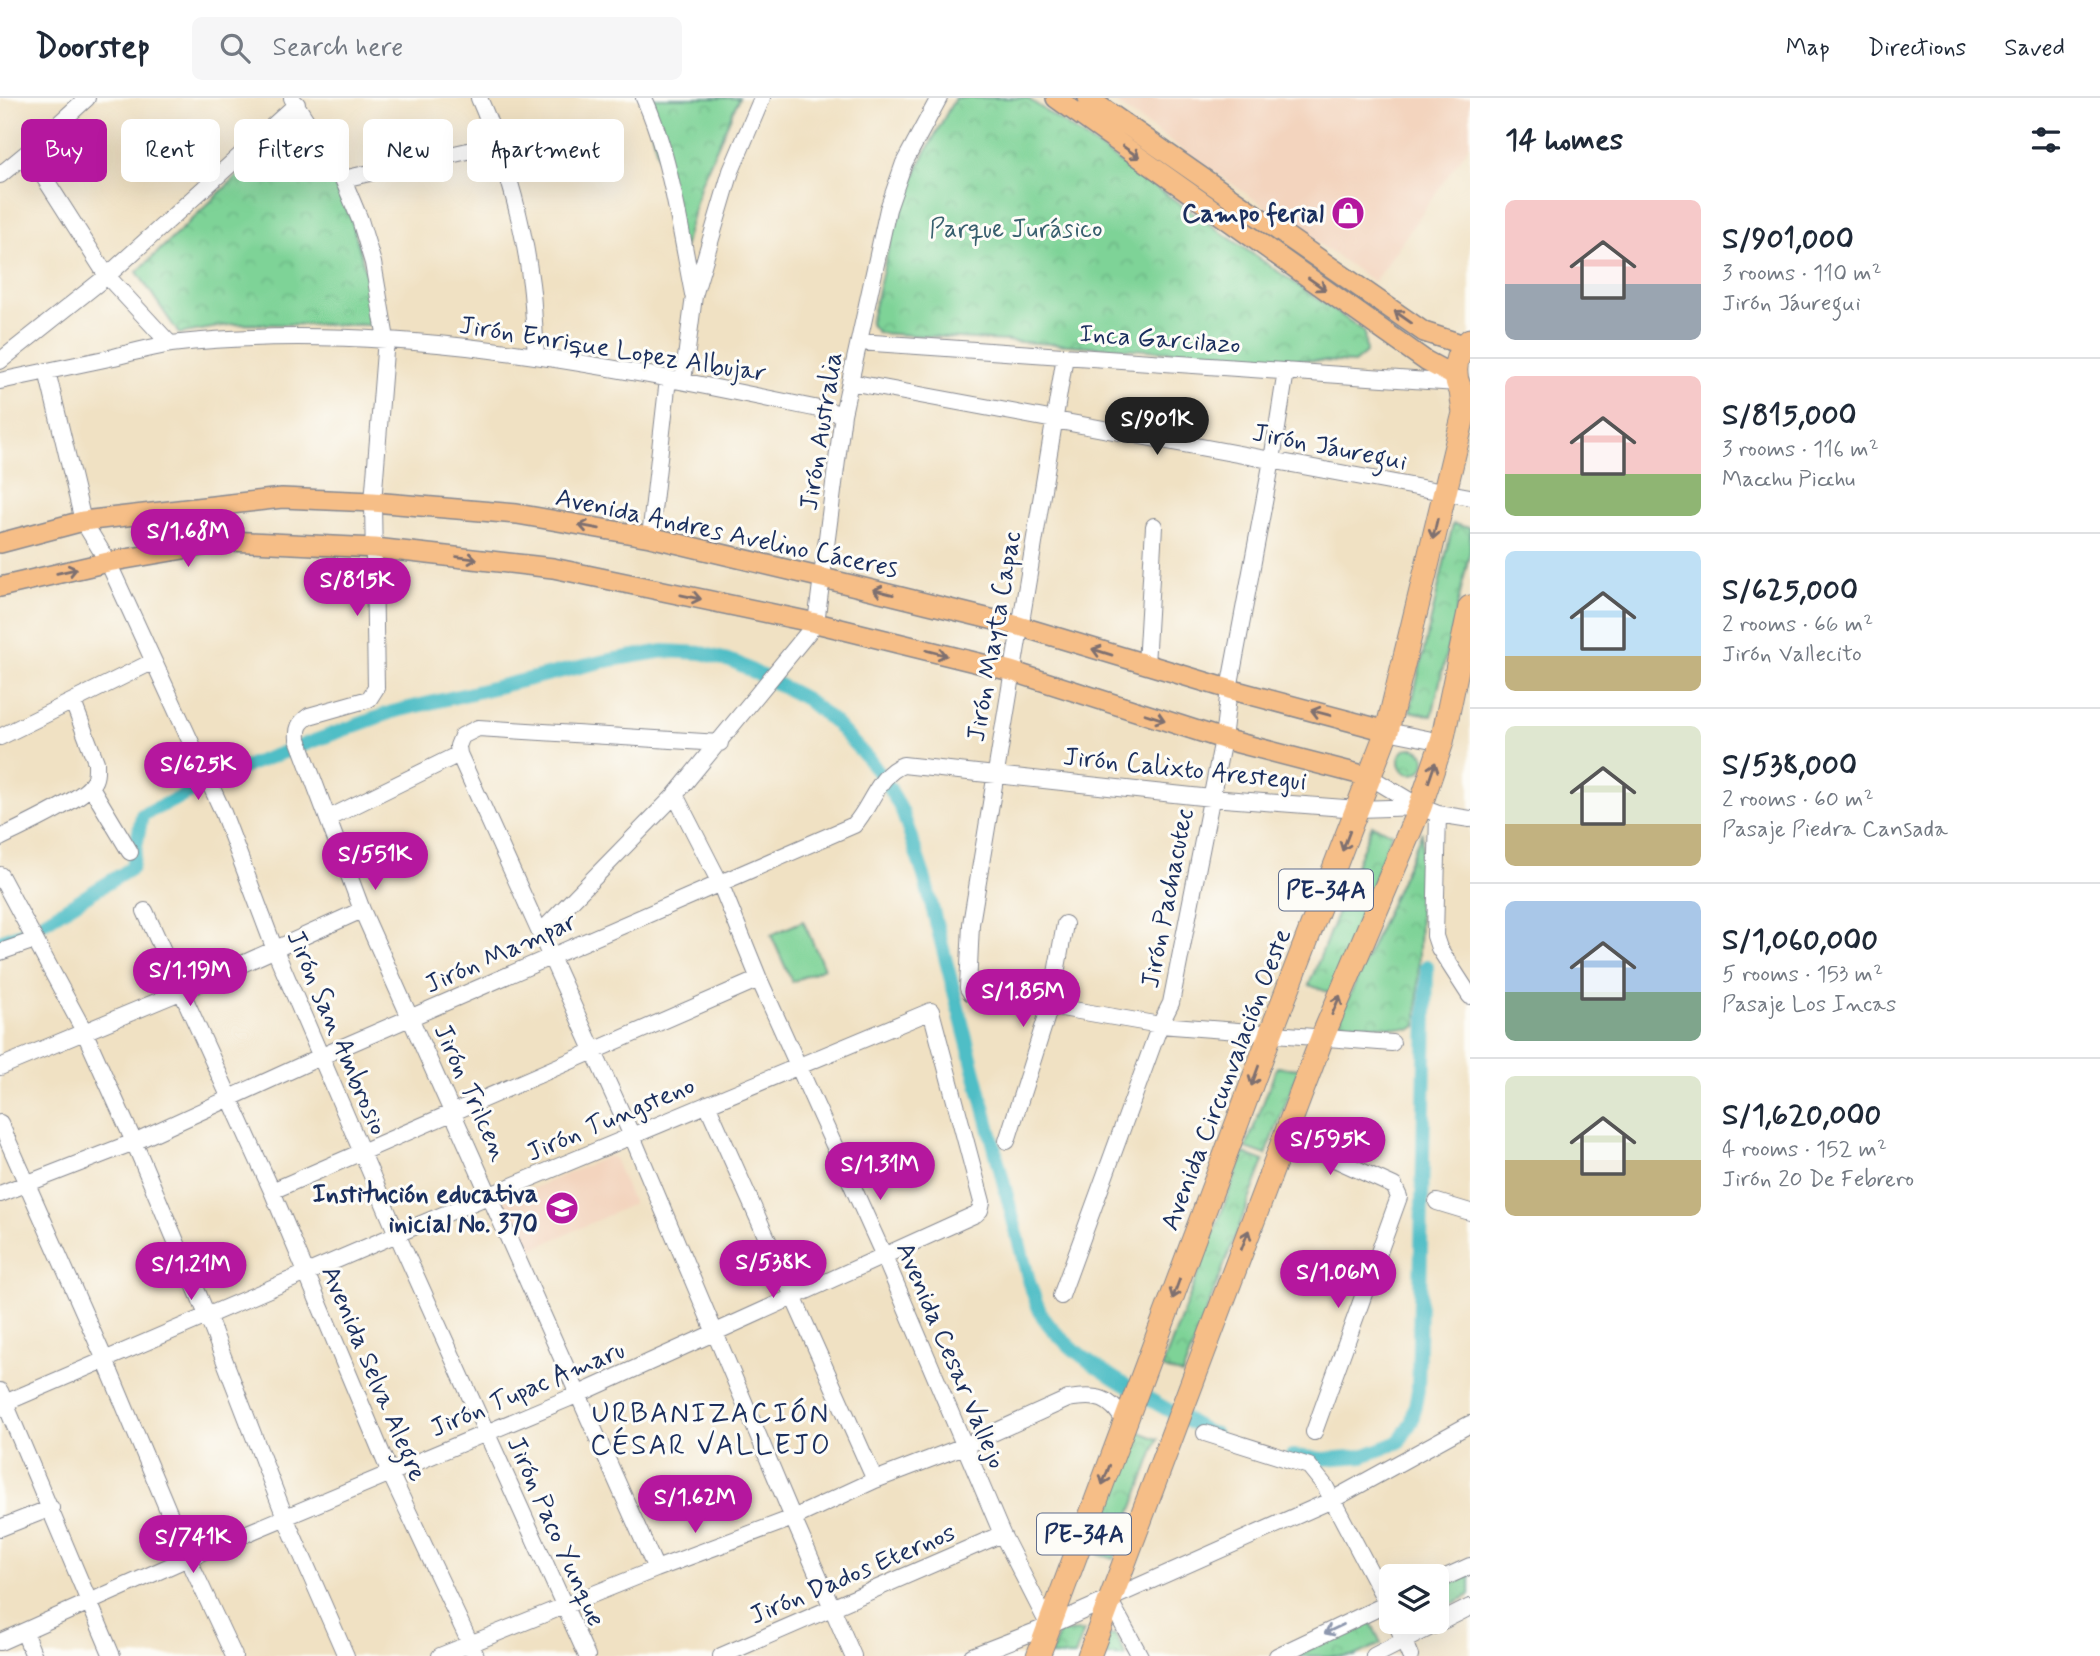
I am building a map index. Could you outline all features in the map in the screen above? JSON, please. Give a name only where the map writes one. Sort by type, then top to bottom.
[{"type":"highway","name":"Avenida Circunvalación Oeste","points":[[1038,1656],[1270,1035],[1387,731],[1464,413],[1456,364],[1467,343]]},
{"type":"highway","name":"PE-34A","points":[[1089,1656],[1322,1038],[1429,811],[1470,607]]},
{"type":"main road","points":[[1056,98],[1106,122],[1424,332],[1467,343]]},
{"type":"main road","points":[[1088,98],[1106,122],[1461,388]]},
{"type":"main road","name":"Avenida Andres Avelino Cáceres","points":[[0,543],[83,521],[282,498],[373,502],[517,514],[650,537],[1019,626],[1228,689],[1387,731]]},
{"type":"main road","points":[[0,587],[108,562],[230,541],[375,548],[553,568],[816,623],[1012,671],[1223,739],[1370,777]]},
{"type":"street","points":[[64,119],[87,98]]},
{"type":"street","points":[[480,98],[488,119]]},
{"type":"street","points":[[644,98],[652,115],[671,186],[694,296]]},
{"type":"street","points":[[650,537],[675,380],[694,296],[731,171],[762,98]]},
{"type":"street","name":"Jirón Australia","points":[[541,932],[675,795],[816,623],[843,414],[888,209],[904,163],[939,98]]},
{"type":"street","points":[[0,361],[107,276],[295,101],[306,119]]},
{"type":"street","points":[[349,177],[467,152]]},
{"type":"street","points":[[0,175],[21,158]]},
{"type":"street","points":[[47,182],[107,276],[170,344]]},
{"type":"street","points":[[345,182],[373,263],[386,339],[373,502],[375,548]]},
{"type":"street","points":[[509,182],[531,284],[536,354]]},
{"type":"street","name":"Jirón Enrique Lopez Albujar","points":[[0,381],[170,344],[269,338],[386,339],[536,354],[843,414]]},
{"type":"street","name":"Inca Garcilazo","points":[[859,342],[1286,371],[1461,388]]},
{"type":"street","name":"Jirón Mayta Capac","points":[[1050,1006],[978,998],[968,988],[971,924],[994,773],[1065,356]]},
{"type":"street","name":"Jirón San Ambrosio","points":[[47,371],[83,521],[108,562],[222,810],[275,950],[397,1234]]},
{"type":"street","name":"Jirón Pachacutec","points":[[1061,1296],[1160,1025],[1171,1003],[1223,739],[1228,689],[1272,460],[1286,371]]},
{"type":"street","name":"Jirón Jáuregui","points":[[850,382],[1470,497]]},
{"type":"street","points":[[1146,665],[1154,526]]},
{"type":"street","name":"Jirón Trilcen","points":[[375,548],[374,694],[369,699],[309,716],[297,728],[298,739],[362,910],[656,1569]]},
{"type":"street","points":[[0,737],[152,662]]},
{"type":"street","points":[[0,838],[44,817],[91,787],[96,762],[73,702]]},
{"type":"street","points":[[720,743],[478,728],[462,736],[458,746],[459,754],[632,1136],[853,1656]]},
{"type":"street","points":[[1387,731],[1441,743]]},
{"type":"street","points":[[329,818],[459,754]]},
{"type":"street","name":"Jirón Calixto Arestegui","points":[[895,769],[903,765],[1211,798],[1429,811],[1470,819]]},
{"type":"street","name":"Jirón Mampar","points":[[0,1194],[134,1142],[322,1056],[854,825],[867,808],[872,795],[895,769]]},
{"type":"street","points":[[1370,777],[1429,811],[1435,936],[1439,948],[1470,996]]},
{"type":"street","points":[[91,787],[130,852]]},
{"type":"street","name":"Avenida Cesar Vallejo","points":[[675,795],[720,883],[759,979],[884,1256],[1002,1534],[1049,1626]]},
{"type":"street","points":[[0,876],[84,1031],[134,1142],[207,1315],[285,1517],[346,1656]]},
{"type":"street","points":[[0,1067],[180,992],[362,910]]},
{"type":"street","name":"Avenida Selva Alegre","points":[[145,911],[272,1191],[390,1474],[473,1650]]},
{"type":"street","points":[[1007,1141],[1050,1006],[1065,924]]},
{"type":"street","points":[[0,952],[34,937]]},
{"type":"street","points":[[272,1191],[759,979]]},
{"type":"street","points":[[1050,1006],[1160,1025],[1392,1043]]},
{"type":"street","name":"Jirón Tungsteno","points":[[2,1399],[104,1360],[931,1010]]},
{"type":"street","name":"Jirón Tupac Amaru","points":[[0,1642],[188,1558],[579,1394],[976,1214],[982,1202],[931,1010]]},
{"type":"street","points":[[707,1104],[874,1480]]},
{"type":"street","points":[[0,1122],[188,1558],[234,1656]]},
{"type":"street","points":[[1284,1136],[1394,1186],[1399,1197],[1314,1432]]},
{"type":"street","points":[[1437,1202],[1470,1212]]},
{"type":"street","name":"Jirón Paco Yunque","points":[[397,1234],[586,1656]]},
{"type":"street","points":[[440,1656],[473,1650],[565,1607],[656,1569],[793,1518],[874,1480],[964,1446],[1068,1399],[1082,1397],[1110,1402],[1128,1417]]},
{"type":"street","points":[[2,1399],[51,1508],[112,1656]]},
{"type":"street","points":[[972,1656],[1049,1626],[1332,1500],[1470,1424]]},
{"type":"street","points":[[1205,1433],[1309,1466],[1325,1486],[1379,1586]]},
{"type":"street","points":[[0,1528],[51,1508]]},
{"type":"street","name":"Jirón Dados Eternos","points":[[721,1656],[1002,1534]]},
{"type":"street","points":[[1449,1576],[1470,1566]]},
{"type":"street","points":[[1109,1599],[1140,1656]]},
{"type":"street","points":[[1374,1656],[1407,1649],[1470,1607]]},
{"type":"street","points":[[1278,1656],[1379,1611]]},
{"type":"street","points":[[24,1632],[34,1656]]},
{"type":"shaded area","name":"Campo ferial","points":[[1108,98],[1470,98],[1470,144],[1374,282]]},
{"type":"shaded area","name":"Institución educativa inicial No. 370","points":[[609,1156],[614,1158],[633,1204],[520,1255],[500,1212],[501,1202]]},
{"type":"green space","points":[[642,98],[739,98],[701,183],[680,263],[673,257],[663,174]]},
{"type":"green space","name":"Parque Jurásico","points":[[955,98],[1027,98],[1364,331],[1366,353],[1354,363],[878,333],[870,323],[891,238],[921,161]]},
{"type":"green space","points":[[234,179],[234,182],[332,182],[351,218],[370,288],[376,325],[234,324],[179,334],[137,272]]},
{"type":"green space","points":[[1453,524],[1470,528],[1470,551],[1432,716],[1410,711]]},
{"type":"green space","points":[[1412,748],[1422,751],[1425,761],[1422,771],[1412,774],[1402,771],[1399,761],[1402,751]]},
{"type":"green space","points":[[1372,825],[1392,833],[1330,993],[1309,985]]},
{"type":"green space","points":[[1422,832],[1417,1026],[1411,1029],[1338,1022]]},
{"type":"green space","points":[[803,921],[824,968],[792,982],[771,935]]},
{"type":"green space","points":[[1277,1067],[1299,1069],[1266,1155],[1246,1148]]},
{"type":"green space","points":[[1244,1153],[1264,1161],[1182,1375],[1162,1368]]},
{"type":"green space","points":[[1137,1431],[1158,1439],[1114,1559],[1093,1552]]},
{"type":"green space","points":[[1470,1574],[1470,1595],[1449,1605],[1449,1585]]},
{"type":"green space","points":[[1370,1620],[1381,1644],[1355,1656],[1294,1656]]},
{"type":"green space","points":[[1084,1631],[1075,1656],[1050,1656],[1060,1632]]},
{"type":"green space","points":[[1115,1634],[1126,1656],[1102,1656],[1109,1636]]},
{"type":"waterway","points":[[0,941],[34,928],[132,868],[142,815],[252,764],[392,712],[605,661],[664,651],[702,653],[737,663],[806,699],[834,722],[871,762],[902,811],[924,876],[1029,1281],[1043,1317],[1075,1350],[1118,1381],[1215,1434]]},
{"type":"waterway","points":[[1292,1456],[1324,1459],[1363,1456],[1399,1442],[1412,1421],[1418,1390],[1427,966]]},
{"type":"place","name":"Campo ferial","points":[[1348,213]]},
{"type":"place","name":"Institución educativa inicial No. 370","points":[[562,1208]]},
{"type":"district","name":"URBANIZACIÓN CÉSAR VALLEJO","points":[[711,1428]]}]
